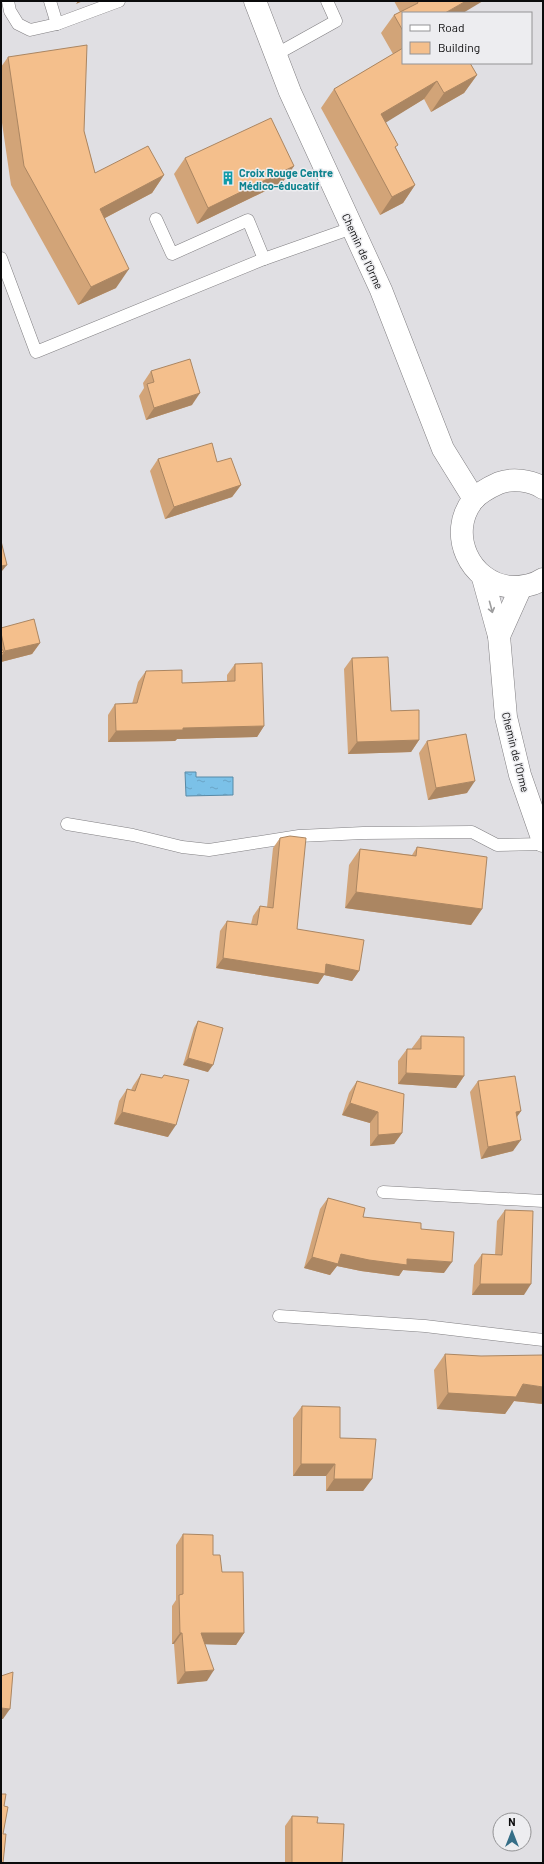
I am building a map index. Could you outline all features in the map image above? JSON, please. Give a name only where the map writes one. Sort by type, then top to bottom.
[{"type":"street","name":"Chemin de l'Orme","points":[[255,1],[292,97],[381,290],[443,449],[474,499]]},
{"type":"street","points":[[543,488],[522,480],[504,481],[487,488],[474,499],[464,516],[461,534],[464,552],[474,568],[483,578],[501,586],[521,587],[538,583],[543,579]]},
{"type":"street","name":"Chemin de l'Orme","points":[[483,578],[499,636],[506,717],[520,775],[539,815],[543,842]]},
{"type":"street","name":"Chemin de l'Orme","points":[[499,636],[521,587]]},
{"type":"lane","points":[[8,1],[10,11],[18,24],[30,30],[57,24],[120,1]]},
{"type":"lane","points":[[50,1],[57,24]]},
{"type":"lane","points":[[275,56],[336,22],[328,1]]},
{"type":"lane","points":[[156,219],[172,254],[248,220],[264,259]]},
{"type":"lane","points":[[1,258],[36,352],[264,259],[352,228]]},
{"type":"lane","points":[[67,824],[133,835],[182,847],[209,850],[299,836],[363,833],[472,832],[497,845],[543,842]]},
{"type":"lane","points":[[383,1192],[543,1201]]},
{"type":"lane","points":[[279,1316],[425,1326],[543,1340]]},
{"type":"water","points":[[185,772],[196,772],[196,777],[233,777],[233,795],[186,796]]},
{"type":"building","points":[[417,1],[466,1],[447,12],[402,12],[402,29],[394,15],[418,3]]},
{"type":"building","points":[[87,45],[84,131],[95,173],[148,146],[164,175],[100,209],[129,269],[91,287],[24,166],[8,57]]},
{"type":"building","points":[[402,49],[402,64],[471,64],[477,75],[444,93],[437,81],[381,114],[398,145],[395,147],[415,185],[392,197],[334,89]]},
{"type":"building","name":"Croix Rouge Centre Médico-éducatif","points":[[271,118],[294,166],[208,208],[185,158]]},
{"type":"building","points":[[190,359],[200,393],[154,408],[147,384],[154,382],[151,371]]},
{"type":"building","points":[[212,443],[217,462],[231,458],[241,485],[174,507],[158,459]]},
{"type":"building","points":[[1,541],[7,565],[1,566]]},
{"type":"building","points":[[34,619],[40,643],[5,651],[1,628]]},
{"type":"building","points":[[388,657],[391,711],[419,710],[419,740],[357,742],[352,658]]},
{"type":"building","points":[[262,663],[264,726],[183,728],[183,730],[116,731],[115,704],[137,703],[146,671],[182,670],[182,683],[235,681],[235,664]]},
{"type":"building","points":[[466,734],[475,781],[436,788],[427,741]]},
{"type":"building","points":[[290,836],[306,838],[297,929],[364,940],[359,971],[326,964],[325,974],[223,958],[227,921],[257,925],[260,906],[273,908],[280,838]]},
{"type":"building","points":[[417,847],[487,857],[482,909],[356,892],[360,849],[416,856]]},
{"type":"building","points":[[198,1021],[223,1028],[213,1065],[188,1058]]},
{"type":"building","points":[[421,1036],[464,1037],[464,1076],[406,1073],[407,1049],[421,1049]]},
{"type":"building","points":[[141,1074],[162,1078],[164,1075],[189,1080],[176,1125],[122,1112],[127,1089],[135,1091]]},
{"type":"building","points":[[515,1076],[521,1111],[516,1112],[521,1140],[488,1147],[478,1081]]},
{"type":"building","points":[[357,1081],[404,1094],[402,1133],[378,1135],[378,1112],[350,1103]]},
{"type":"building","points":[[328,1198],[365,1208],[363,1217],[421,1223],[421,1229],[454,1232],[452,1262],[407,1259],[407,1265],[369,1260],[341,1254],[338,1264],[312,1257]]},
{"type":"building","points":[[505,1210],[533,1211],[531,1284],[480,1284],[482,1254],[502,1255]]},
{"type":"building","points":[[445,1354],[481,1356],[543,1355],[543,1387],[523,1384],[516,1397],[448,1393]]},
{"type":"building","points":[[302,1406],[340,1407],[340,1438],[376,1439],[372,1479],[334,1479],[335,1464],[301,1464]]},
{"type":"building","points":[[183,1534],[213,1535],[213,1555],[220,1555],[222,1572],[243,1572],[244,1633],[201,1633],[214,1670],[185,1672],[182,1633],[180,1633],[179,1595],[183,1594]]},
{"type":"building","points":[[13,1672],[10,1709],[1,1708],[1,1676]]},
{"type":"building","points":[[1,1794],[6,1794],[4,1806],[8,1807],[3,1834],[6,1834],[3,1863],[1,1863]]},
{"type":"building","points":[[292,1816],[318,1817],[317,1823],[344,1824],[342,1863],[292,1863]]},
{"type":"place","name":"Croix Rouge Centre Médico-éducatif","points":[[228,178]]}]
